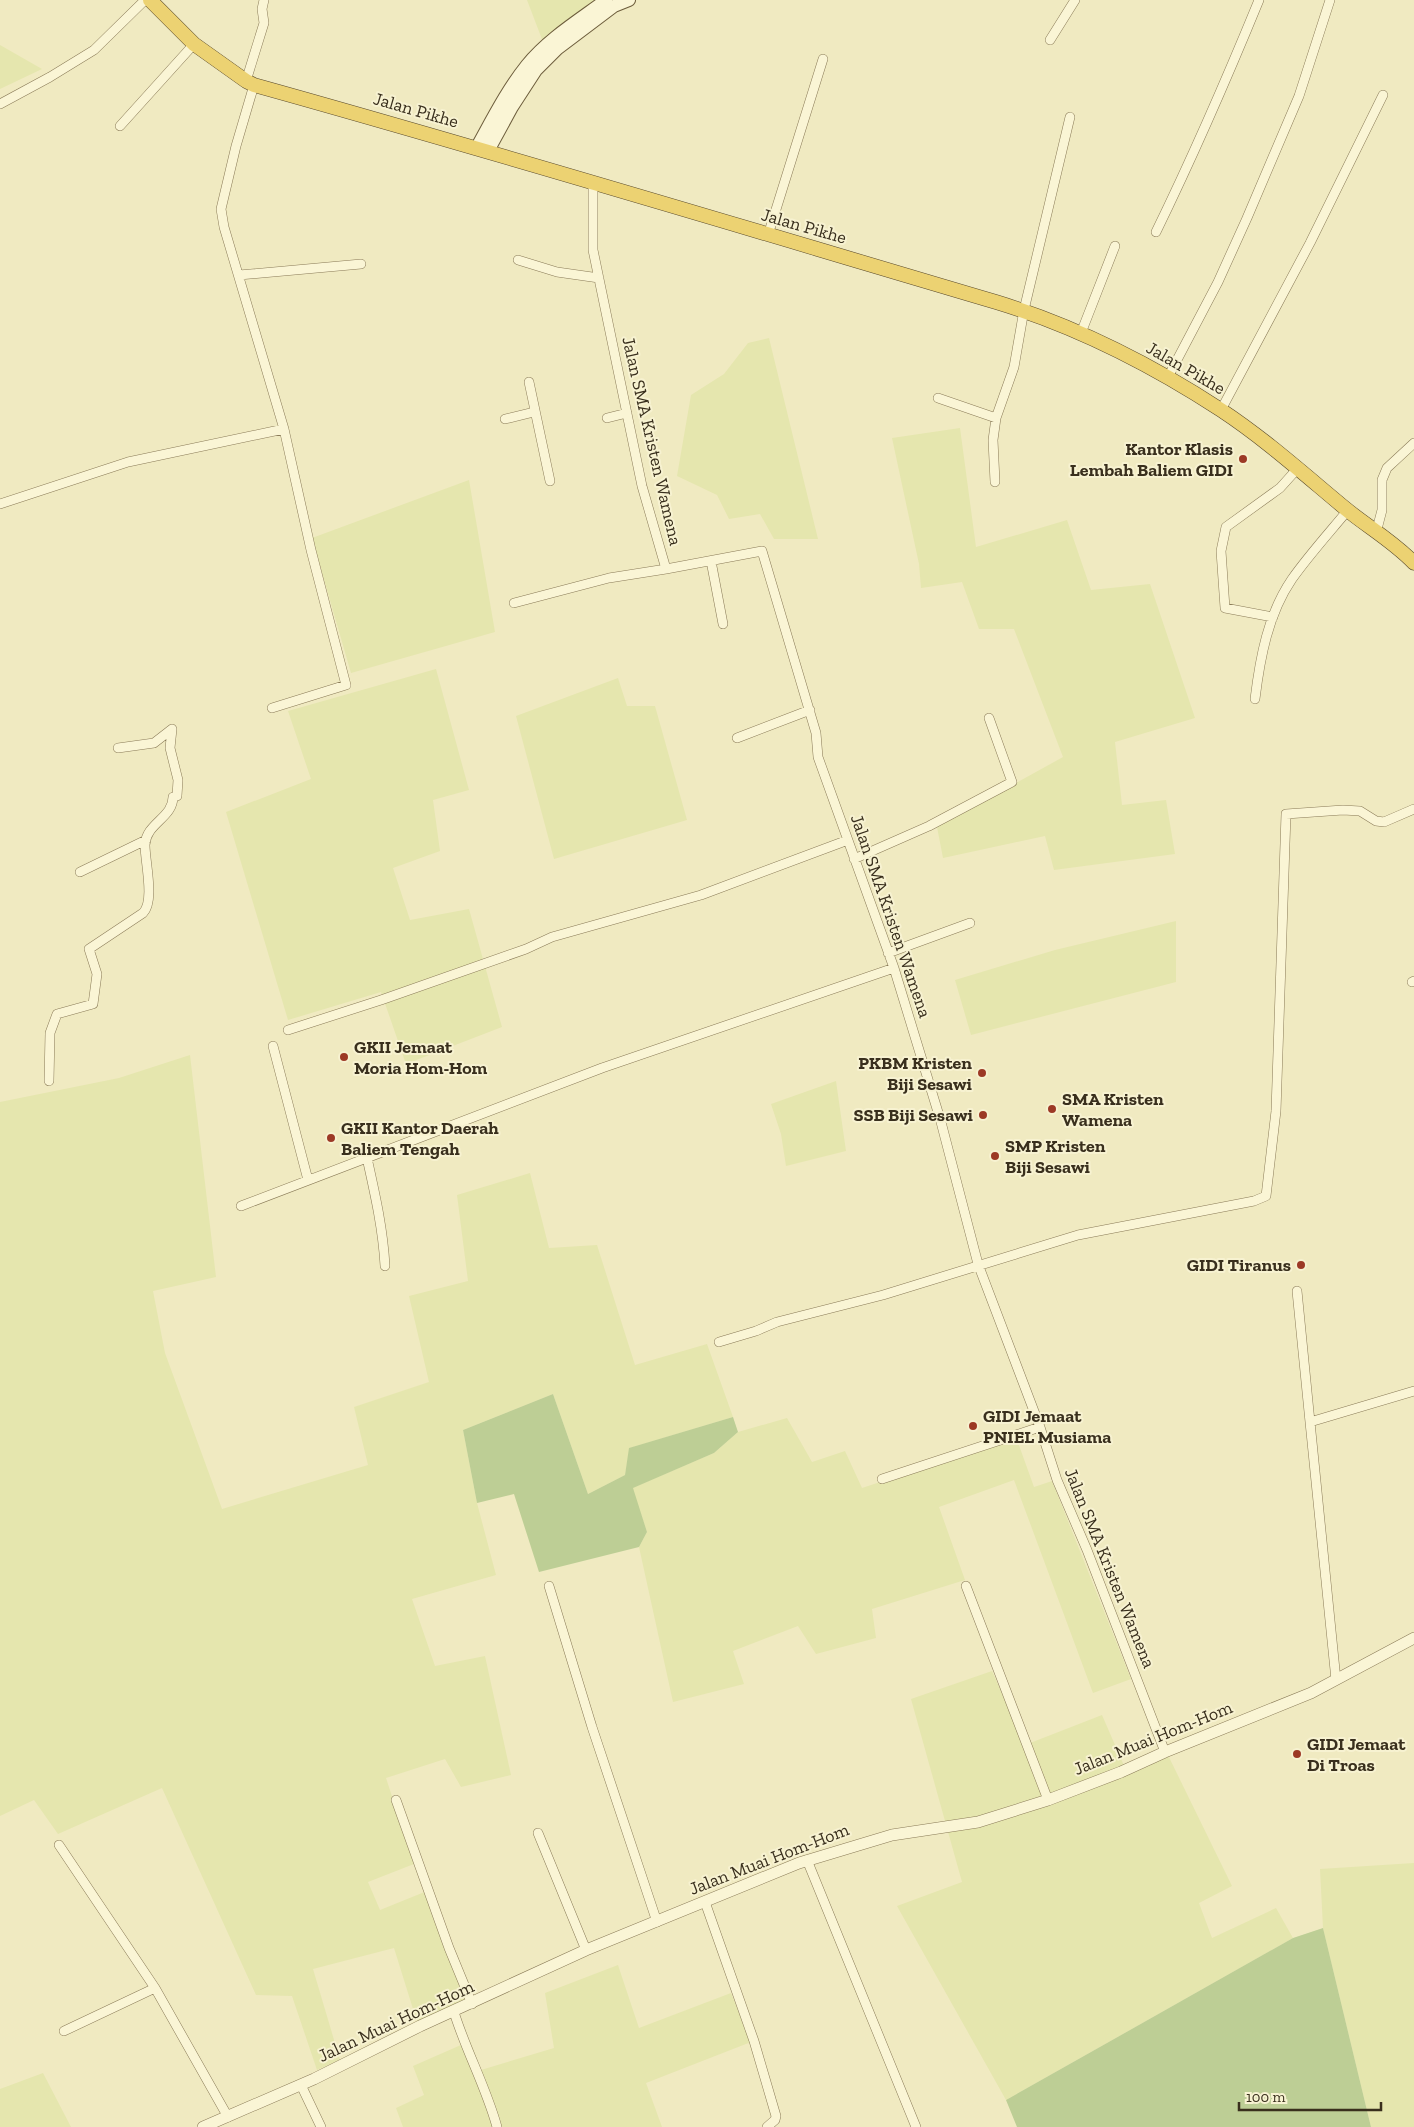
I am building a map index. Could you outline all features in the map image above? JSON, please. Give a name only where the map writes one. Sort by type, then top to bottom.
[{"type":"highway","name":"Jalan Pikhe","points":[[150,0],[194,44],[250,83],[482,149],[1024,310],[1080,333],[1119,352],[1221,410],[1298,468],[1376,533],[1413,560]]},
{"type":"main road","points":[[482,149],[502,102],[527,65],[550,42],[606,0]]},
{"type":"main road","points":[[482,149],[536,70],[557,48],[614,6],[629,0]]},
{"type":"street","points":[[0,104],[94,50],[145,0]]},
{"type":"street","points":[[264,0],[262,9],[264,23],[221,209],[224,227],[284,429],[311,550],[346,685],[272,708]]},
{"type":"street","points":[[1050,40],[1075,0]]},
{"type":"street","points":[[1156,232],[1182,180],[1259,0]]},
{"type":"street","points":[[1167,379],[1218,282],[1300,96],[1330,0]]},
{"type":"street","points":[[120,126],[194,44]]},
{"type":"street","points":[[768,235],[823,59]]},
{"type":"street","points":[[1221,410],[1310,242],[1383,95]]},
{"type":"street","points":[[995,482],[993,440],[996,418],[1014,367],[1024,310],[1070,117]]},
{"type":"street","name":"Jalan SMA Kristen Wamena","points":[[593,183],[593,250],[642,486],[666,569],[762,551],[810,710],[816,733],[818,757],[894,968],[941,1122],[978,1264],[1040,1427],[1057,1480],[1088,1550],[1165,1752]]},
{"type":"street","points":[[1080,333],[1115,246]]},
{"type":"street","points":[[518,260],[557,272],[599,278]]},
{"type":"street","points":[[239,275],[361,264]]},
{"type":"street","points":[[529,382],[550,480]]},
{"type":"street","points":[[938,398],[996,418]]},
{"type":"street","points":[[505,419],[534,412]]},
{"type":"street","points":[[608,418],[627,413]]},
{"type":"street","points":[[0,504],[128,462],[284,429]]},
{"type":"street","points":[[1376,533],[1382,510],[1382,480],[1386,468],[1414,443]]},
{"type":"street","points":[[1273,617],[1225,608],[1221,551],[1226,527],[1280,488],[1298,468]]},
{"type":"street","points":[[1255,699],[1260,657],[1273,617],[1291,580],[1348,510]]},
{"type":"street","points":[[711,561],[723,624]]},
{"type":"street","points":[[514,603],[608,578],[666,569]]},
{"type":"street","points":[[737,738],[810,710]]},
{"type":"street","points":[[854,859],[929,826],[1012,782],[989,718]]},
{"type":"street","points":[[49,1081],[50,1033],[57,1014],[93,1004],[97,974],[89,949],[143,913],[147,908],[149,896],[146,840],[154,826],[171,810],[173,797],[177,796],[178,780],[170,748],[172,729],[154,743],[118,748]]},
{"type":"street","points":[[719,1342],[756,1331],[777,1322],[883,1295],[1078,1234],[1254,1201],[1266,1196],[1276,1111],[1286,814],[1343,810],[1360,811],[1376,820],[1384,822],[1414,809]]},
{"type":"street","points":[[80,872],[146,840]]},
{"type":"street","points":[[288,1030],[381,1000],[526,949],[552,937],[701,895],[848,840]]},
{"type":"street","points":[[888,952],[970,923]]},
{"type":"street","points":[[241,1206],[602,1068],[894,968]]},
{"type":"street","points":[[273,1046],[308,1180]]},
{"type":"street","points":[[366,1158],[377,1202],[385,1266]]},
{"type":"street","points":[[1297,1291],[1336,1680]]},
{"type":"street","points":[[1310,1422],[1414,1391]]},
{"type":"street","points":[[882,1479],[1040,1427]]},
{"type":"street","points":[[549,1586],[592,1727],[657,1922]]},
{"type":"street","points":[[966,1586],[1048,1800]]},
{"type":"street","name":"Jalan Muai Hom-Hom","points":[[204,2127],[301,2085],[420,2026],[472,2004],[586,1950],[808,1860],[892,1835],[978,1822],[1048,1800],[1121,1772],[1165,1752],[1311,1693],[1414,1638]]},
{"type":"street","points":[[396,1800],[449,1948],[472,2004]]},
{"type":"street","points":[[538,1833],[586,1950]]},
{"type":"street","points":[[59,1845],[154,1988],[228,2116]]},
{"type":"street","points":[[808,1860],[916,2127]]},
{"type":"street","points":[[705,1902],[754,2041],[773,2104],[775,2120],[767,2127]]},
{"type":"street","points":[[64,2031],[154,1988]]},
{"type":"street","points":[[454,2012],[461,2034],[488,2097],[497,2127]]},
{"type":"street","points":[[301,2085],[321,2127]]},
{"type":"green space","points":[[527,0],[613,0],[548,55]]},
{"type":"green space","points":[[0,45],[42,69],[0,89]]},
{"type":"green space","points":[[769,338],[818,539],[774,539],[760,514],[729,519],[717,495],[677,476],[691,395],[724,374],[748,343]]},
{"type":"green space","points":[[960,428],[976,547],[1067,520],[1091,590],[1150,584],[1195,718],[1115,742],[1122,805],[1166,800],[1175,854],[1054,870],[1045,836],[943,858],[937,827],[1063,757],[1014,629],[979,629],[962,582],[921,588],[919,564],[892,438]]},
{"type":"green space","points":[[469,480],[495,632],[351,673],[312,538]]},
{"type":"green space","points":[[436,669],[469,790],[433,800],[440,851],[393,868],[410,920],[469,909],[502,1027],[406,1064],[381,992],[288,1020],[226,812],[311,779],[288,711]]},
{"type":"green space","points":[[618,678],[627,706],[655,706],[687,820],[554,859],[516,716]]},
{"type":"green space","points":[[1176,921],[1176,982],[971,1035],[955,980],[1055,950]]},
{"type":"green space","points":[[190,1055],[216,1277],[153,1291],[165,1353],[222,1509],[368,1465],[354,1407],[429,1382],[409,1296],[468,1281],[457,1195],[530,1173],[549,1248],[597,1245],[635,1365],[707,1344],[733,1417],[630,1448],[625,1475],[588,1494],[553,1394],[463,1430],[477,1503],[496,1575],[412,1599],[435,1666],[485,1656],[511,1775],[461,1787],[445,1759],[386,1778],[414,1864],[368,1882],[380,1910],[427,1891],[470,2004],[418,2025],[394,1948],[313,1969],[340,2060],[317,2070],[292,1996],[256,1995],[162,1788],[58,1834],[34,1800],[0,1816],[0,1102],[119,1078]]},
{"type":"green space","points":[[836,1081],[846,1151],[786,1166],[781,1134],[771,1104]]},
{"type":"green space","points":[[553,1394],[588,1494],[625,1475],[629,1448],[733,1417],[738,1432],[714,1453],[633,1488],[647,1532],[639,1547],[539,1572],[514,1494],[477,1503],[463,1430]]},
{"type":"green space","points":[[787,1418],[812,1462],[845,1451],[862,1488],[1016,1437],[1034,1487],[1052,1481],[1131,1679],[1093,1693],[1014,1480],[939,1507],[965,1580],[872,1609],[876,1638],[816,1654],[798,1626],[733,1651],[744,1684],[673,1702],[639,1547],[647,1532],[632,1488],[714,1453],[738,1432]]},
{"type":"green space","points":[[992,1671],[1025,1745],[1102,1715],[1125,1768],[1164,1747],[1232,1886],[1199,1903],[1212,1938],[1276,1908],[1293,1938],[1006,2100],[897,1906],[962,1882],[911,1699]]},
{"type":"green space","points":[[1414,1863],[1414,2127],[1371,2127],[1323,1928],[1320,1869]]},
{"type":"green space","points":[[1323,1928],[1371,2127],[1017,2127],[1006,2100],[1293,1938]]},
{"type":"green space","points":[[618,1965],[639,2028],[731,1993],[751,2042],[646,2083],[662,2127],[403,2127],[396,2108],[424,2095],[413,2066],[470,2041],[481,2070],[554,2048],[545,1993]]},
{"type":"green space","points":[[43,2073],[71,2127],[0,2127],[0,2089]]},
{"type":"place","name":"Kantor Klasis Lembah Baliem GIDI","points":[[1243,459]]},
{"type":"place","name":"GKII Jemaat Moria Hom-Hom","points":[[344,1057]]},
{"type":"place","name":"PKBM Kristen Biji Sesawi","points":[[982,1073]]},
{"type":"place","name":"SMA Kristen Wamena","points":[[1052,1109]]},
{"type":"place","name":"SSB Biji Sesawi","points":[[983,1115]]},
{"type":"place","name":"GKII Kantor Daerah Baliem Tengah","points":[[331,1138]]},
{"type":"place","name":"SMP Kristen Biji Sesawi","points":[[995,1156]]},
{"type":"place","name":"GIDI Tiranus","points":[[1301,1265]]},
{"type":"place","name":"GIDI Jemaat PNIEL Musiama","points":[[973,1426]]},
{"type":"place","name":"GIDI Jemaat Di Troas","points":[[1297,1754]]}]
